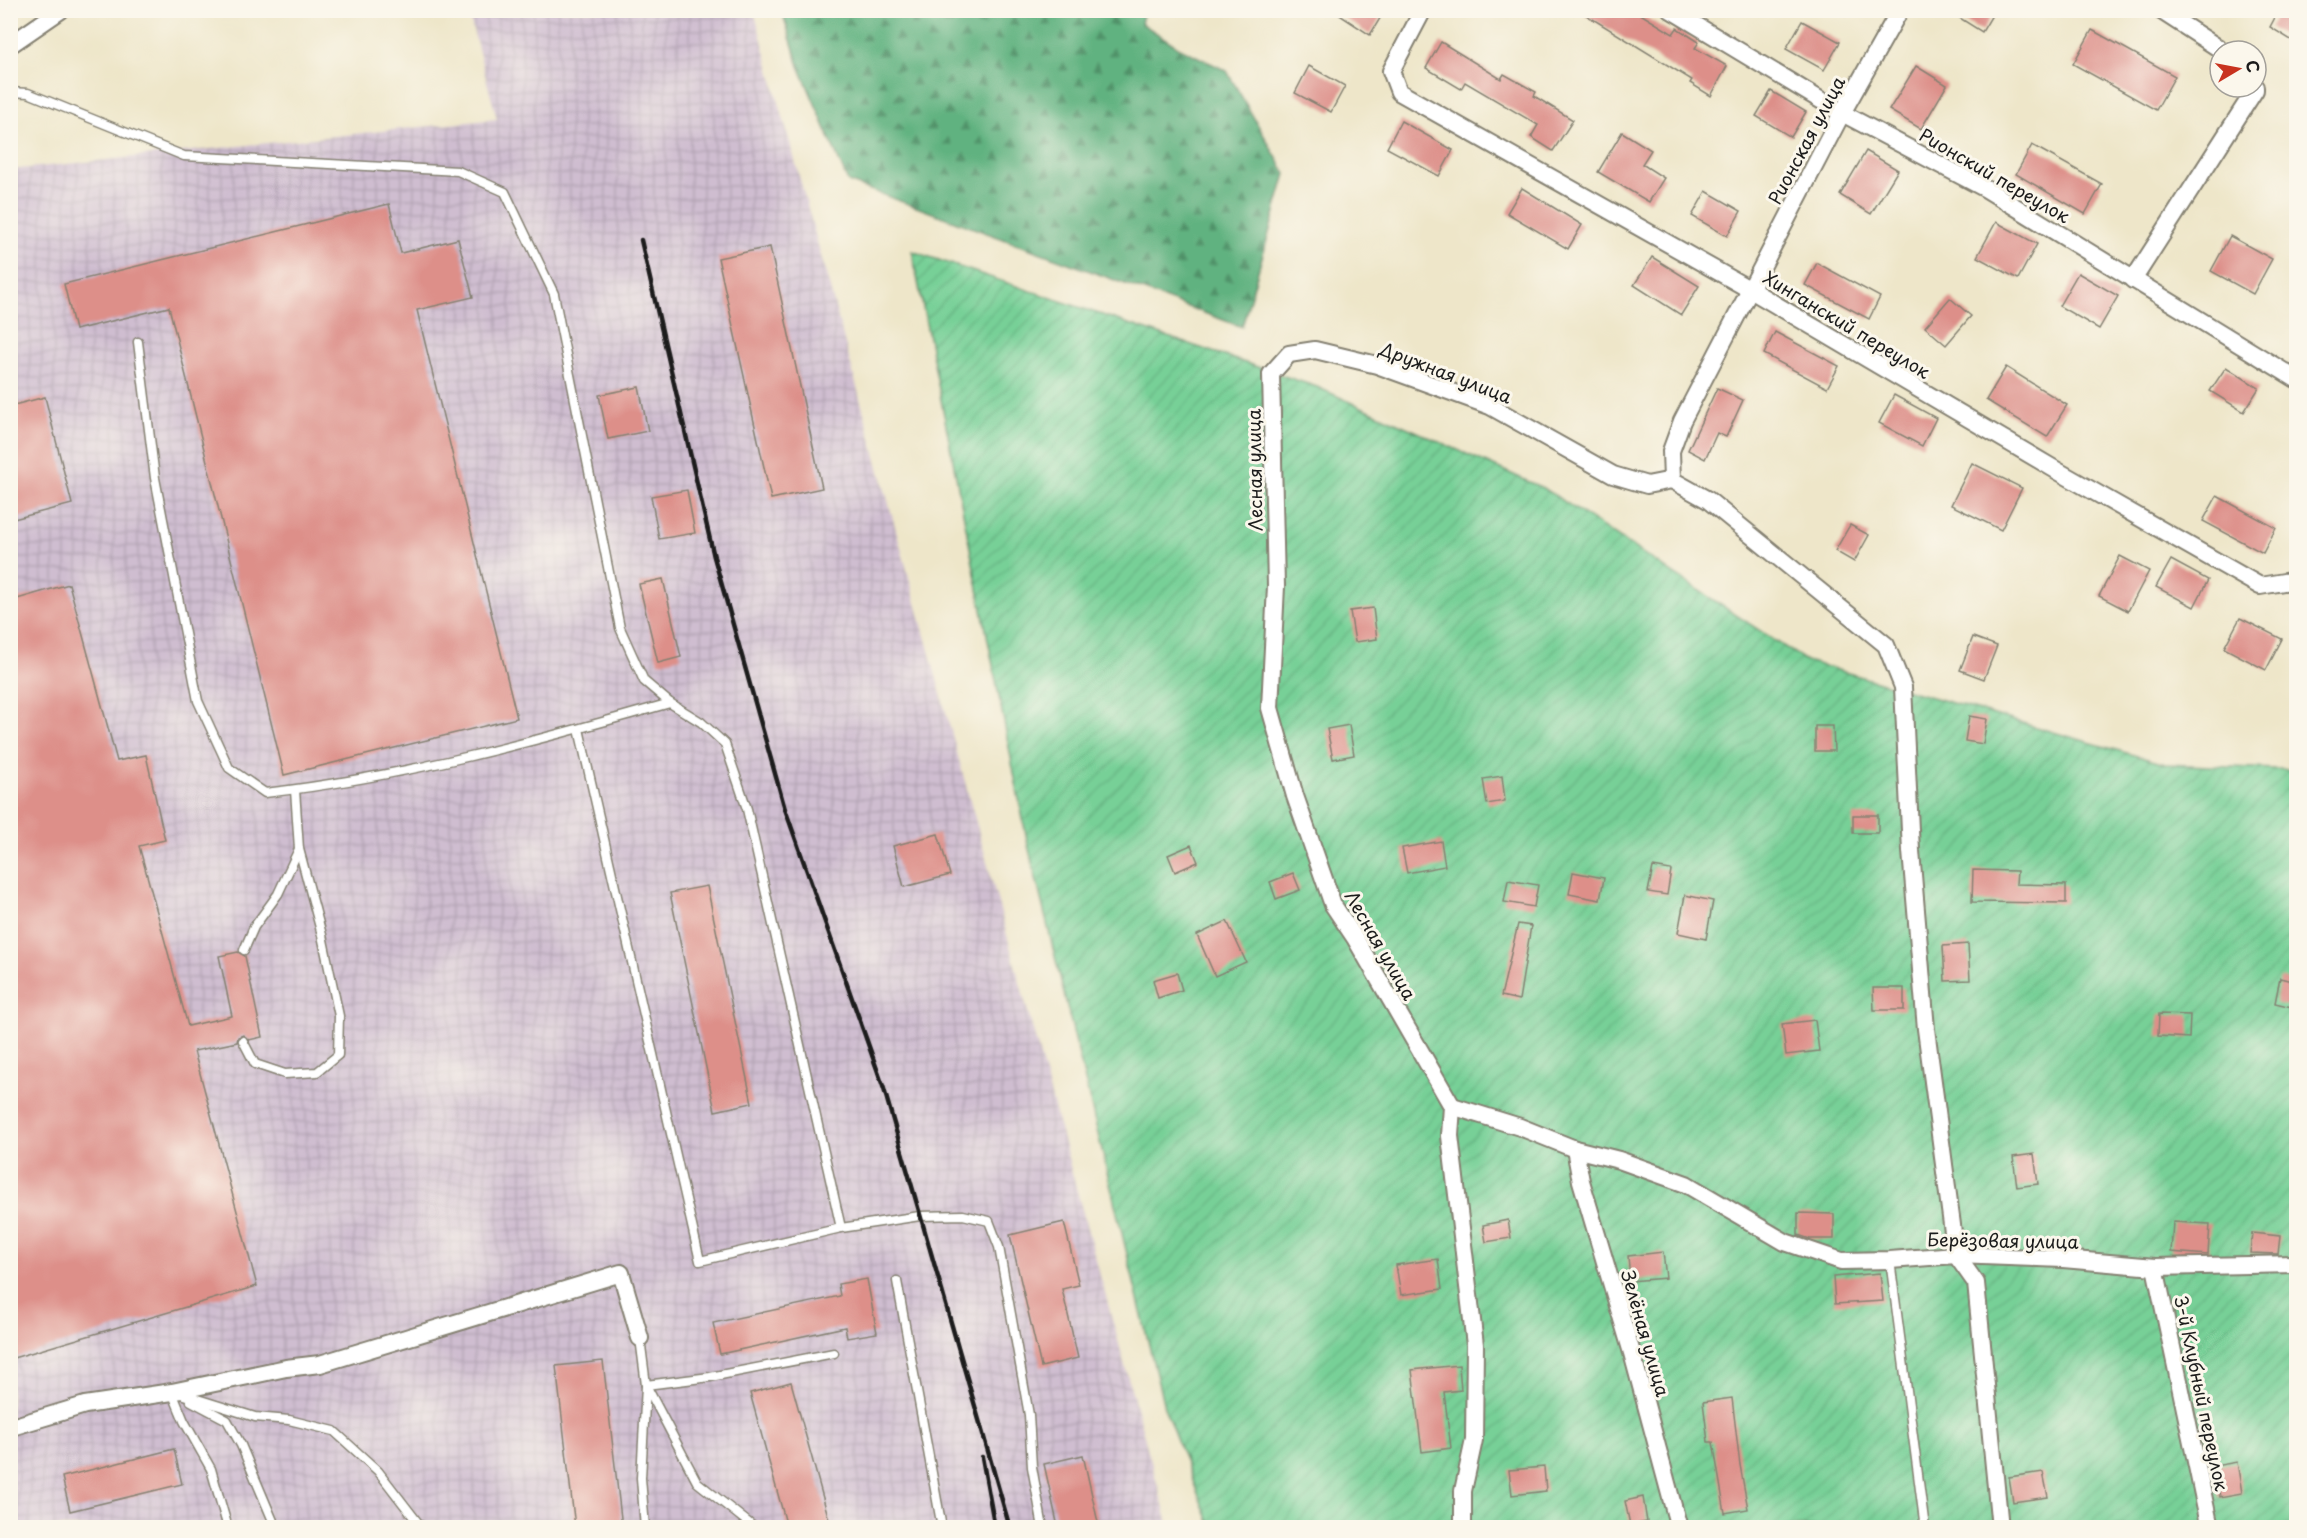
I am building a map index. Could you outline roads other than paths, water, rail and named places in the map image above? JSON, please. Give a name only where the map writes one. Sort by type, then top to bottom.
[{"type":"street","points":[[10,45],[61,10]]},
{"type":"street","name":"Хинганский переулок","points":[[1423,10],[1391,71],[1399,92],[1749,289],[2056,470],[2260,586],[2296,580]]},
{"type":"street","name":"Рионский переулок","points":[[1671,10],[1842,113],[1986,189],[2296,379]]},
{"type":"street","name":"Рионская улица","points":[[1749,289],[1842,113],[1900,10]]},
{"type":"street","points":[[2160,10],[2208,41]]},
{"type":"street","points":[[2133,280],[2249,99]]},
{"type":"street","points":[[1749,289],[1682,421],[1671,451],[1672,480],[1708,500],[1886,645],[1903,687],[1911,851],[1926,1029],[1956,1255],[1976,1283],[2000,1527]]},
{"type":"street","name":"Дружная улица","points":[[1270,374],[1289,354],[1315,350],[1377,365],[1490,406],[1613,475],[1647,485],[1672,480]]},
{"type":"street","name":"Лесная улица","points":[[1270,374],[1276,586],[1270,708],[1295,796],[1333,905],[1355,938],[1452,1106]]},
{"type":"street","points":[[1452,1106],[1450,1136],[1475,1345],[1474,1440],[1463,1491],[1463,1527]]},
{"type":"street","name":"Берёзовая улица","points":[[1452,1106],[1520,1127],[1575,1149],[1619,1160],[1686,1184],[1785,1242],[1841,1261],[1956,1255],[2063,1259],[2156,1267],[2296,1264]]},
{"type":"street","name":"Зелёная улица","points":[[1575,1149],[1581,1181],[1632,1353],[1679,1527]]},
{"type":"street","name":"3-й Клубный переулок","points":[[2156,1267],[2210,1527]]},
{"type":"street","points":[[10,1425],[85,1405],[172,1392],[286,1368],[320,1364],[621,1273],[640,1338]]},
{"type":"lane","points":[[10,92],[28,93],[184,156],[458,171],[506,192],[554,294],[620,628],[644,681],[670,703],[701,722],[725,744],[747,809],[841,1228]]},
{"type":"lane","points":[[138,342],[155,478],[198,701],[229,768],[265,793],[318,787],[470,757],[670,703]]},
{"type":"lane","points":[[579,729],[700,1261],[841,1228],[921,1216],[963,1215],[988,1221],[999,1247],[1029,1415],[1032,1467],[1043,1527]]},
{"type":"lane","points":[[243,1041],[255,1064],[285,1074],[317,1072],[338,1055],[339,1016],[322,935],[300,849],[295,790]]},
{"type":"lane","points":[[244,950],[254,927],[278,894],[300,849]]},
{"type":"lane","points":[[1890,1260],[1925,1527]]},
{"type":"lane","points":[[897,1281],[942,1527]]},
{"type":"lane","points":[[640,1338],[646,1385],[642,1478],[645,1527]]},
{"type":"lane","points":[[646,1385],[710,1377],[834,1353]]},
{"type":"lane","points":[[646,1385],[697,1482],[754,1527]]},
{"type":"lane","points":[[172,1392],[184,1421],[212,1468],[228,1527]]},
{"type":"lane","points":[[172,1392],[227,1419],[241,1444],[276,1527]]},
{"type":"lane","points":[[172,1392],[255,1416],[289,1420],[334,1431],[378,1472],[422,1527]]},
{"type":"railway","points":[[641,240],[714,557],[785,809],[884,1089],[1010,1528]]},
{"type":"railway","points":[[982,1457],[995,1528]]}]
